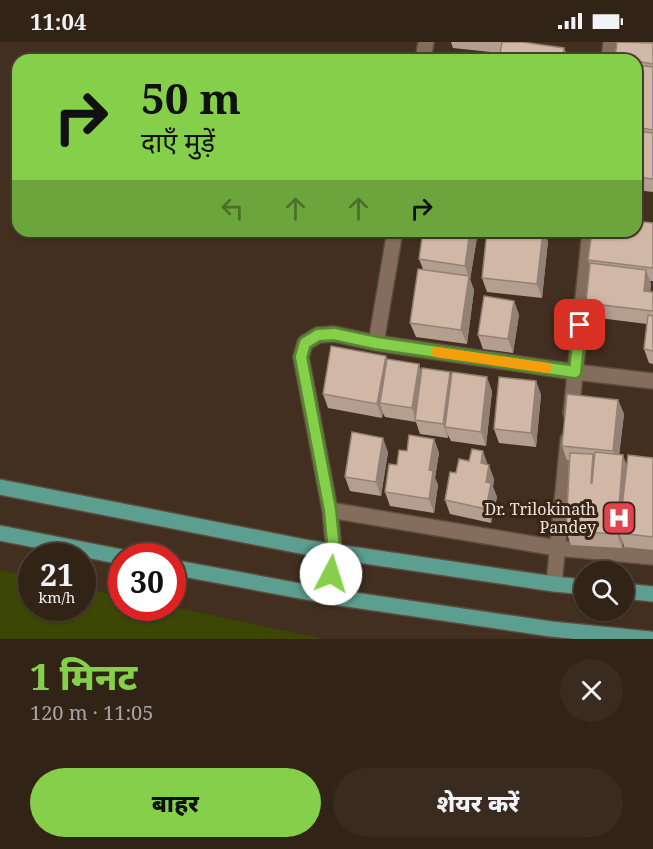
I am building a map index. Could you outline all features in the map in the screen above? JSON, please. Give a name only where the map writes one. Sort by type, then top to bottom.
[{"type":"main road","points":[[0,487],[334,551],[574,586]]},
{"type":"main road","points":[[0,533],[108,554]]},
{"type":"main road","points":[[186,570],[327,596],[551,629],[644,639]]},
{"type":"main road","points":[[634,592],[653,594]]},
{"type":"street","points":[[376,343],[394,237]]},
{"type":"street","points":[[554,584],[589,237]]},
{"type":"street","points":[[327,596],[334,551],[330,510],[301,357],[305,343],[318,335],[334,334],[376,343],[653,381]]},
{"type":"street","points":[[330,510],[557,548],[653,557]]},
{"type":"green space","points":[[0,570],[18,574],[18,621],[96,621],[96,591],[108,593],[108,621],[186,621],[186,610],[323,639],[0,639]]},
{"type":"building","points":[[502,42],[522,42],[564,48],[563,54],[500,54]]},
{"type":"building","points":[[617,42],[653,43],[653,64],[642,62],[642,54],[615,54]]},
{"type":"building","points":[[642,66],[653,67],[653,130],[642,128]]},
{"type":"building","points":[[642,132],[653,133],[653,179],[642,178]]},
{"type":"building","points":[[642,222],[653,223],[653,268],[588,260],[591,237],[642,237]]},
{"type":"building","points":[[422,237],[469,237],[465,266],[419,259]]},
{"type":"building","points":[[486,237],[542,237],[537,284],[482,278]]},
{"type":"building","points":[[590,263],[646,270],[644,291],[653,292],[653,311],[586,303]]},
{"type":"building","points":[[418,269],[469,276],[461,330],[410,323]]},
{"type":"building","points":[[484,296],[514,301],[508,339],[478,335]]},
{"type":"building","points":[[648,315],[653,316],[653,351],[644,349]]},
{"type":"building","points":[[331,346],[386,356],[377,404],[323,394]]},
{"type":"building","points":[[387,359],[419,364],[412,408],[380,403]]},
{"type":"building","points":[[422,368],[450,372],[443,424],[415,420]]},
{"type":"building","points":[[452,372],[487,377],[481,432],[445,427]]},
{"type":"building","points":[[499,377],[536,381],[531,433],[494,429]]},
{"type":"building","points":[[567,394],[618,400],[613,451],[562,446]]},
{"type":"building","points":[[352,432],[383,438],[376,482],[345,477]]},
{"type":"building","points":[[409,435],[434,439],[429,470],[433,471],[429,499],[385,492],[389,464],[397,465],[399,450],[407,451]]},
{"type":"building","points":[[472,449],[483,451],[481,463],[489,465],[486,482],[491,483],[486,509],[445,500],[450,472],[456,473],[459,459],[469,461]]},
{"type":"building","points":[[595,452],[623,455],[617,534],[566,531],[570,453],[593,454],[592,483]]},
{"type":"building","points":[[628,455],[653,458],[653,537],[619,533]]},
{"type":"slow traffic","points":[[436,352],[547,368]]},
{"type":"place","name":"Dr. Trilokinath Pandey","points":[[619,518]]},
{"type":"route","points":[[331,574],[334,551],[330,510],[301,357],[305,343],[318,335],[334,334],[376,343],[575,372],[580,325]]}]
